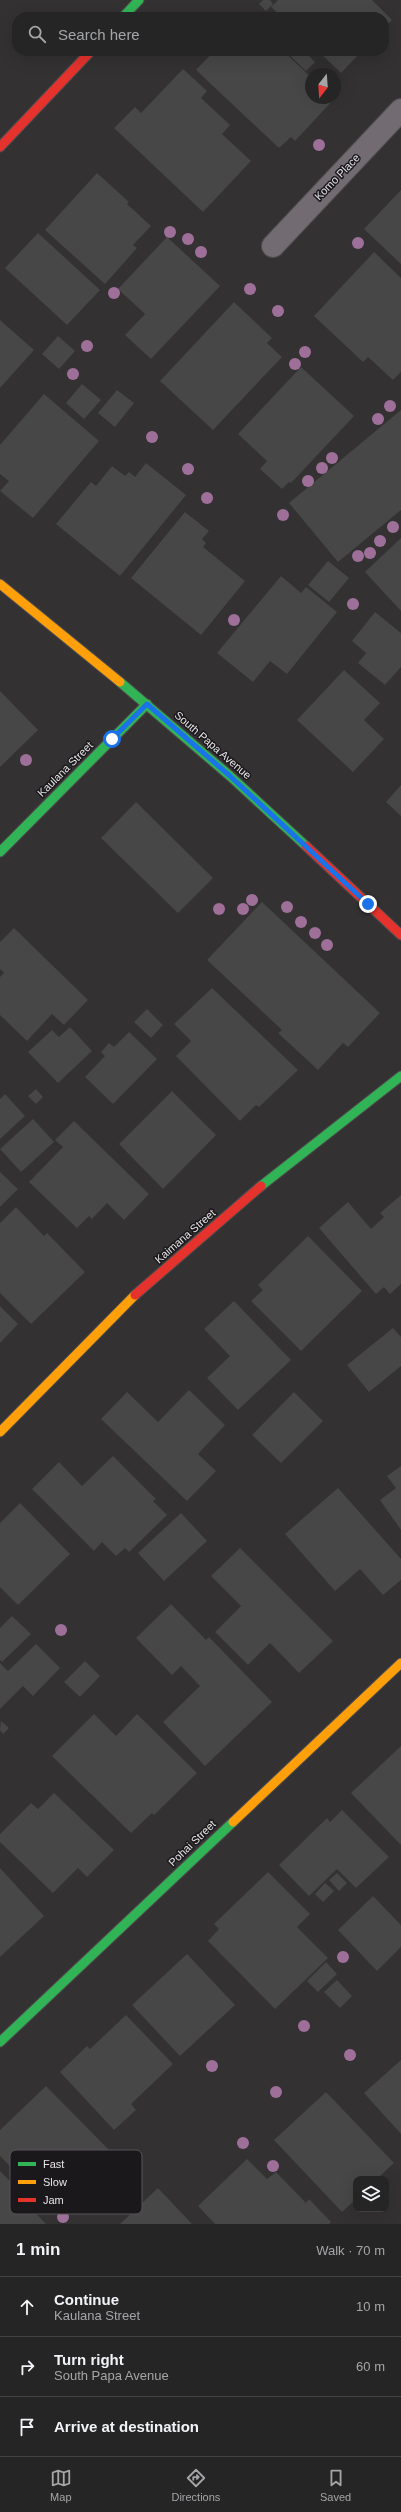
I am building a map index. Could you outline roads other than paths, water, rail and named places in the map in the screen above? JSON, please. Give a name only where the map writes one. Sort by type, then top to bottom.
[{"type":"street","points":[[128,12],[139,0]]},
{"type":"street","points":[[0,147],[86,56]]},
{"type":"street","name":"Komo Place","points":[[273,246],[401,110]]},
{"type":"street","name":"South Papa Avenue","points":[[0,584],[147,704],[230,776],[401,935]]},
{"type":"street","name":"Kaulana Street","points":[[0,852],[147,704]]},
{"type":"street","name":"Kaimana Street","points":[[0,1432],[132,1298],[280,1169],[401,1076]]},
{"type":"street","name":"Pohai Street","points":[[0,2042],[401,1663]]}]
